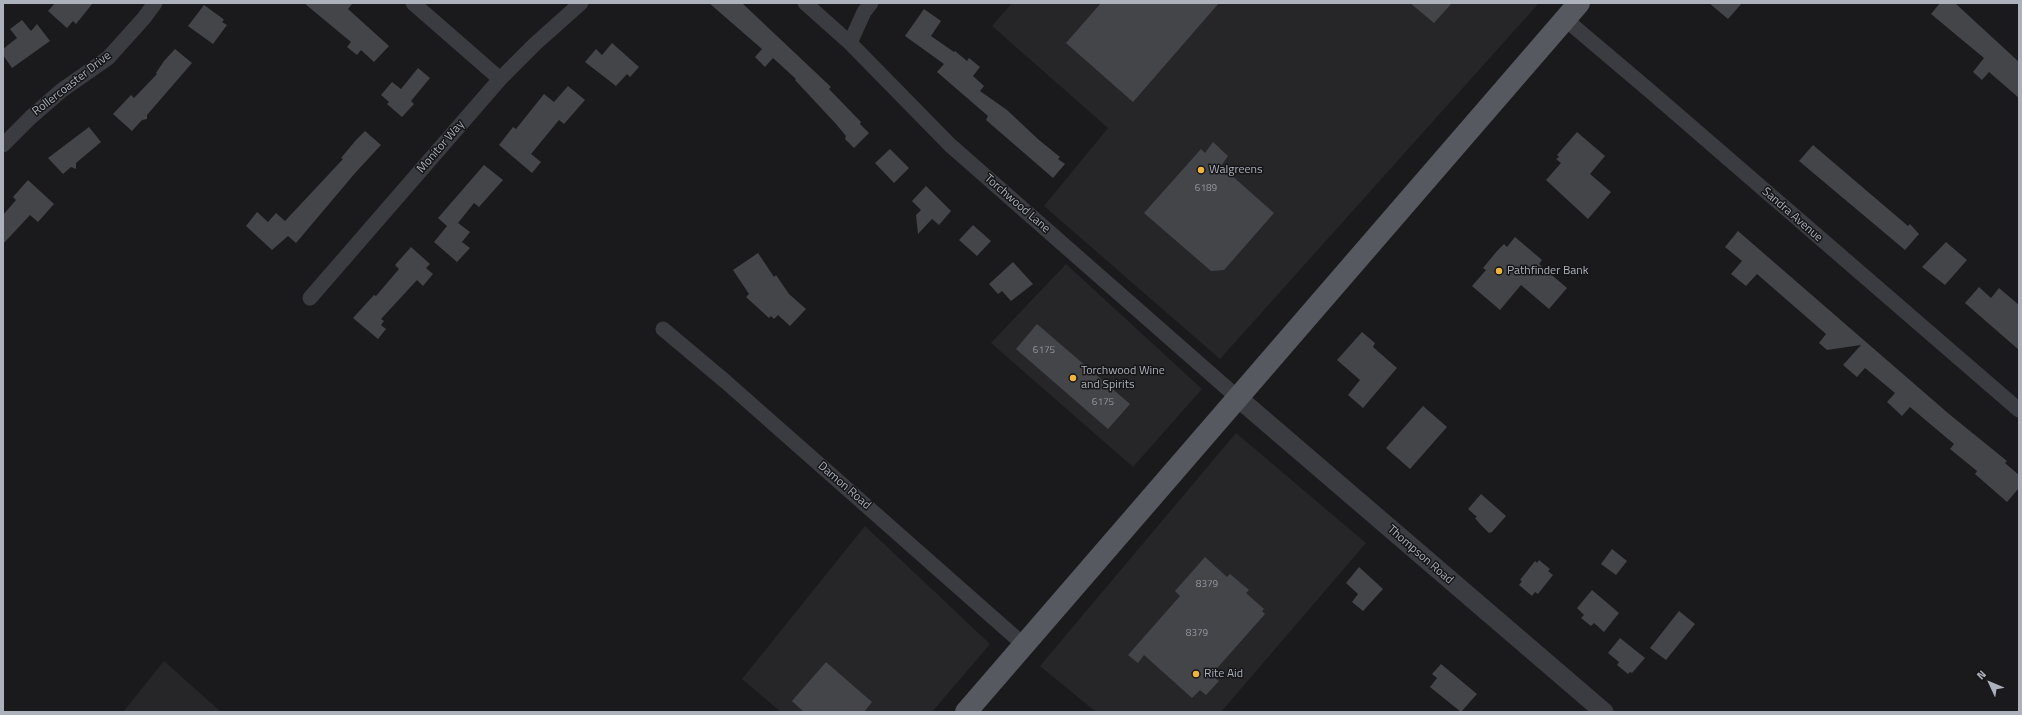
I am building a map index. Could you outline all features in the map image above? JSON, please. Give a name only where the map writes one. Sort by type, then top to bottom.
[{"type":"main road","points":[[966,712],[1579,3]]},
{"type":"street","name":"Rollercoaster Drive","points":[[3,144],[62,90],[108,58],[144,18],[155,3]]},
{"type":"street","points":[[413,3],[500,79]]},
{"type":"street","name":"Monitor Way","points":[[310,298],[500,79],[535,44],[581,3]]},
{"type":"street","name":"Torchwood Lane","points":[[805,3],[850,43],[950,146],[1237,397]]},
{"type":"street","points":[[850,43],[864,12],[871,3]]},
{"type":"street","name":"Sandra Avenue","points":[[1565,19],[2019,410]]},
{"type":"street","name":"Damon Road","points":[[663,329],[726,382],[1024,644]]},
{"type":"street","name":"Thompson Road","points":[[1237,397],[1604,712]]},
{"type":"shaded area","points":[[1012,3],[1539,3],[1220,359],[1044,206],[1108,128],[992,26]]},
{"type":"shaded area","points":[[1066,264],[1202,389],[1133,467],[991,343]]},
{"type":"shaded area","points":[[1236,433],[1366,543],[1221,712],[1096,712],[1040,666]]},
{"type":"shaded area","points":[[865,526],[990,644],[932,712],[781,712],[742,679]]},
{"type":"shaded area","points":[[164,661],[221,712],[123,712]]},
{"type":"building","points":[[55,3],[93,3],[76,24],[73,21],[67,28],[48,11]]},
{"type":"building","points":[[304,3],[353,3],[348,9],[389,46],[374,62],[361,50],[357,55],[347,47],[351,42]]},
{"type":"building","points":[[709,3],[742,3],[831,87],[829,89],[861,122],[860,124],[869,133],[854,148],[845,139],[846,136],[836,124],[795,80],[796,79],[773,58],[765,67],[755,57],[762,49]]},
{"type":"building","points":[[1101,3],[1219,3],[1133,102],[1066,43]]},
{"type":"building","points":[[1410,3],[1452,3],[1434,23]]},
{"type":"building","points":[[1709,3],[1742,3],[1728,19]]},
{"type":"building","points":[[1940,3],[1955,3],[2019,62],[2019,98],[1989,72],[1982,80],[1973,72],[1984,58],[1931,14]]},
{"type":"building","points":[[204,5],[222,18],[224,20],[222,22],[227,25],[213,44],[188,26]]},
{"type":"building","points":[[924,9],[941,21],[931,36],[954,52],[955,51],[967,61],[969,58],[980,67],[973,76],[984,86],[980,91],[1007,110],[1039,140],[1060,157],[1058,159],[1065,164],[1053,178],[986,120],[988,116],[937,72],[944,64],[905,36]]},
{"type":"building","points":[[22,20],[31,31],[37,24],[50,41],[12,68],[3,55],[3,49],[17,38],[10,29]]},
{"type":"building","points":[[612,43],[639,67],[630,77],[627,74],[616,86],[585,62],[596,49],[602,55]]},
{"type":"building","points":[[175,49],[192,63],[147,115],[147,119],[142,120],[132,131],[113,114],[131,95],[134,98],[157,74],[156,73],[164,61]]},
{"type":"building","points":[[418,68],[430,78],[411,101],[414,104],[402,117],[387,104],[389,102],[381,95],[392,82],[401,89]]},
{"type":"building","points":[[568,86],[585,100],[564,124],[559,120],[531,154],[541,162],[532,173],[499,145],[513,127],[516,129],[544,94],[554,102]]},
{"type":"building","points":[[89,127],[101,142],[76,163],[76,169],[71,167],[63,174],[48,158]]},
{"type":"building","points":[[365,131],[381,145],[296,243],[288,236],[272,250],[246,226],[257,212],[268,222],[276,213],[285,221],[343,159],[341,158]]},
{"type":"building","points":[[1577,132],[1605,156],[1590,174],[1611,192],[1588,219],[1546,180],[1561,163],[1556,159],[1559,157],[1557,155]]},
{"type":"building","name":"Walgreens","points":[[1213,142],[1228,156],[1221,166],[1274,213],[1224,270],[1211,271],[1144,213],[1201,149],[1205,153]]},
{"type":"building","points":[[1813,145],[1908,226],[1910,224],[1919,234],[1905,250],[1799,161]]},
{"type":"building","points":[[890,149],[909,168],[894,183],[875,163]]},
{"type":"building","points":[[484,165],[503,180],[479,207],[474,203],[458,223],[470,232],[462,242],[470,248],[457,262],[434,242],[447,226],[438,218]]},
{"type":"building","points":[[28,180],[54,204],[38,222],[30,215],[3,244],[3,215],[16,200],[13,197]]},
{"type":"building","points":[[926,186],[951,211],[939,225],[932,219],[918,234],[916,215],[921,210],[912,201]]},
{"type":"building","points":[[973,225],[991,241],[977,256],[959,240]]},
{"type":"building","points":[[1738,231],[1949,414],[2007,461],[2005,463],[2019,475],[2019,488],[2007,502],[1975,474],[1977,471],[1950,449],[1954,444],[1910,407],[1902,416],[1887,402],[1895,393],[1865,368],[1857,377],[1843,365],[1861,345],[1827,350],[1819,343],[1826,334],[1757,274],[1746,286],[1731,274],[1742,261],[1725,247]]},
{"type":"building","points":[[1515,237],[1542,260],[1539,264],[1567,288],[1549,309],[1521,285],[1500,310],[1472,286],[1486,270],[1483,268],[1497,251],[1504,244],[1507,247]]},
{"type":"building","points":[[1946,242],[1967,260],[1945,285],[1922,267]]},
{"type":"building","points":[[411,247],[430,264],[426,268],[433,274],[423,286],[417,280],[381,319],[384,321],[381,325],[386,329],[378,339],[353,318],[374,295],[376,296],[399,269],[395,265]]},
{"type":"building","points":[[758,253],[774,277],[776,275],[789,294],[806,309],[790,326],[778,315],[774,319],[771,316],[769,318],[746,297],[749,294],[733,270]]},
{"type":"building","points":[[1013,262],[1033,284],[1011,301],[1002,291],[998,294],[989,284]]},
{"type":"building","points":[[1979,287],[1991,298],[1999,288],[2019,305],[2019,350],[1965,303]]},
{"type":"building","points":[[1037,324],[1130,404],[1108,429],[1016,349]]},
{"type":"building","points":[[1362,332],[1375,343],[1373,347],[1397,368],[1363,408],[1348,395],[1360,380],[1337,360]]},
{"type":"building","points":[[1423,406],[1447,427],[1410,469],[1386,448]]},
{"type":"building","points":[[1481,494],[1506,516],[1492,532],[1489,533],[1475,518],[1477,517],[1468,509]]},
{"type":"building","points":[[1612,549],[1627,561],[1616,575],[1601,564]]},
{"type":"building","name":"Rite Aid","points":[[1205,557],[1227,577],[1230,574],[1249,590],[1246,593],[1264,609],[1262,611],[1265,614],[1211,675],[1219,681],[1206,695],[1200,690],[1192,698],[1144,655],[1138,663],[1128,655],[1180,596],[1175,591]]},
{"type":"building","points":[[1539,560],[1550,569],[1548,571],[1553,575],[1538,594],[1535,592],[1532,596],[1519,585],[1522,581],[1520,580],[1535,561],[1537,563]]},
{"type":"building","points":[[1359,567],[1383,589],[1363,611],[1352,602],[1358,594],[1346,583]]},
{"type":"building","points":[[1592,590],[1619,613],[1604,632],[1594,623],[1591,626],[1581,618],[1584,615],[1577,608]]},
{"type":"building","points":[[1679,611],[1695,624],[1666,660],[1650,648]]},
{"type":"building","points":[[1620,638],[1645,658],[1632,673],[1630,672],[1628,674],[1617,665],[1619,662],[1608,653]]},
{"type":"building","points":[[826,662],[872,702],[864,712],[804,712],[792,701]]},
{"type":"building","points":[[1441,664],[1477,694],[1461,712],[1430,687],[1437,678],[1432,674]]},
{"type":"place","name":"Walgreens","points":[[1201,170]]},
{"type":"place","name":"Pathfinder Bank","points":[[1499,271]]},
{"type":"place","name":"Torchwood Wine and Spirits","points":[[1073,378]]},
{"type":"place","name":"Rite Aid","points":[[1196,674]]}]
